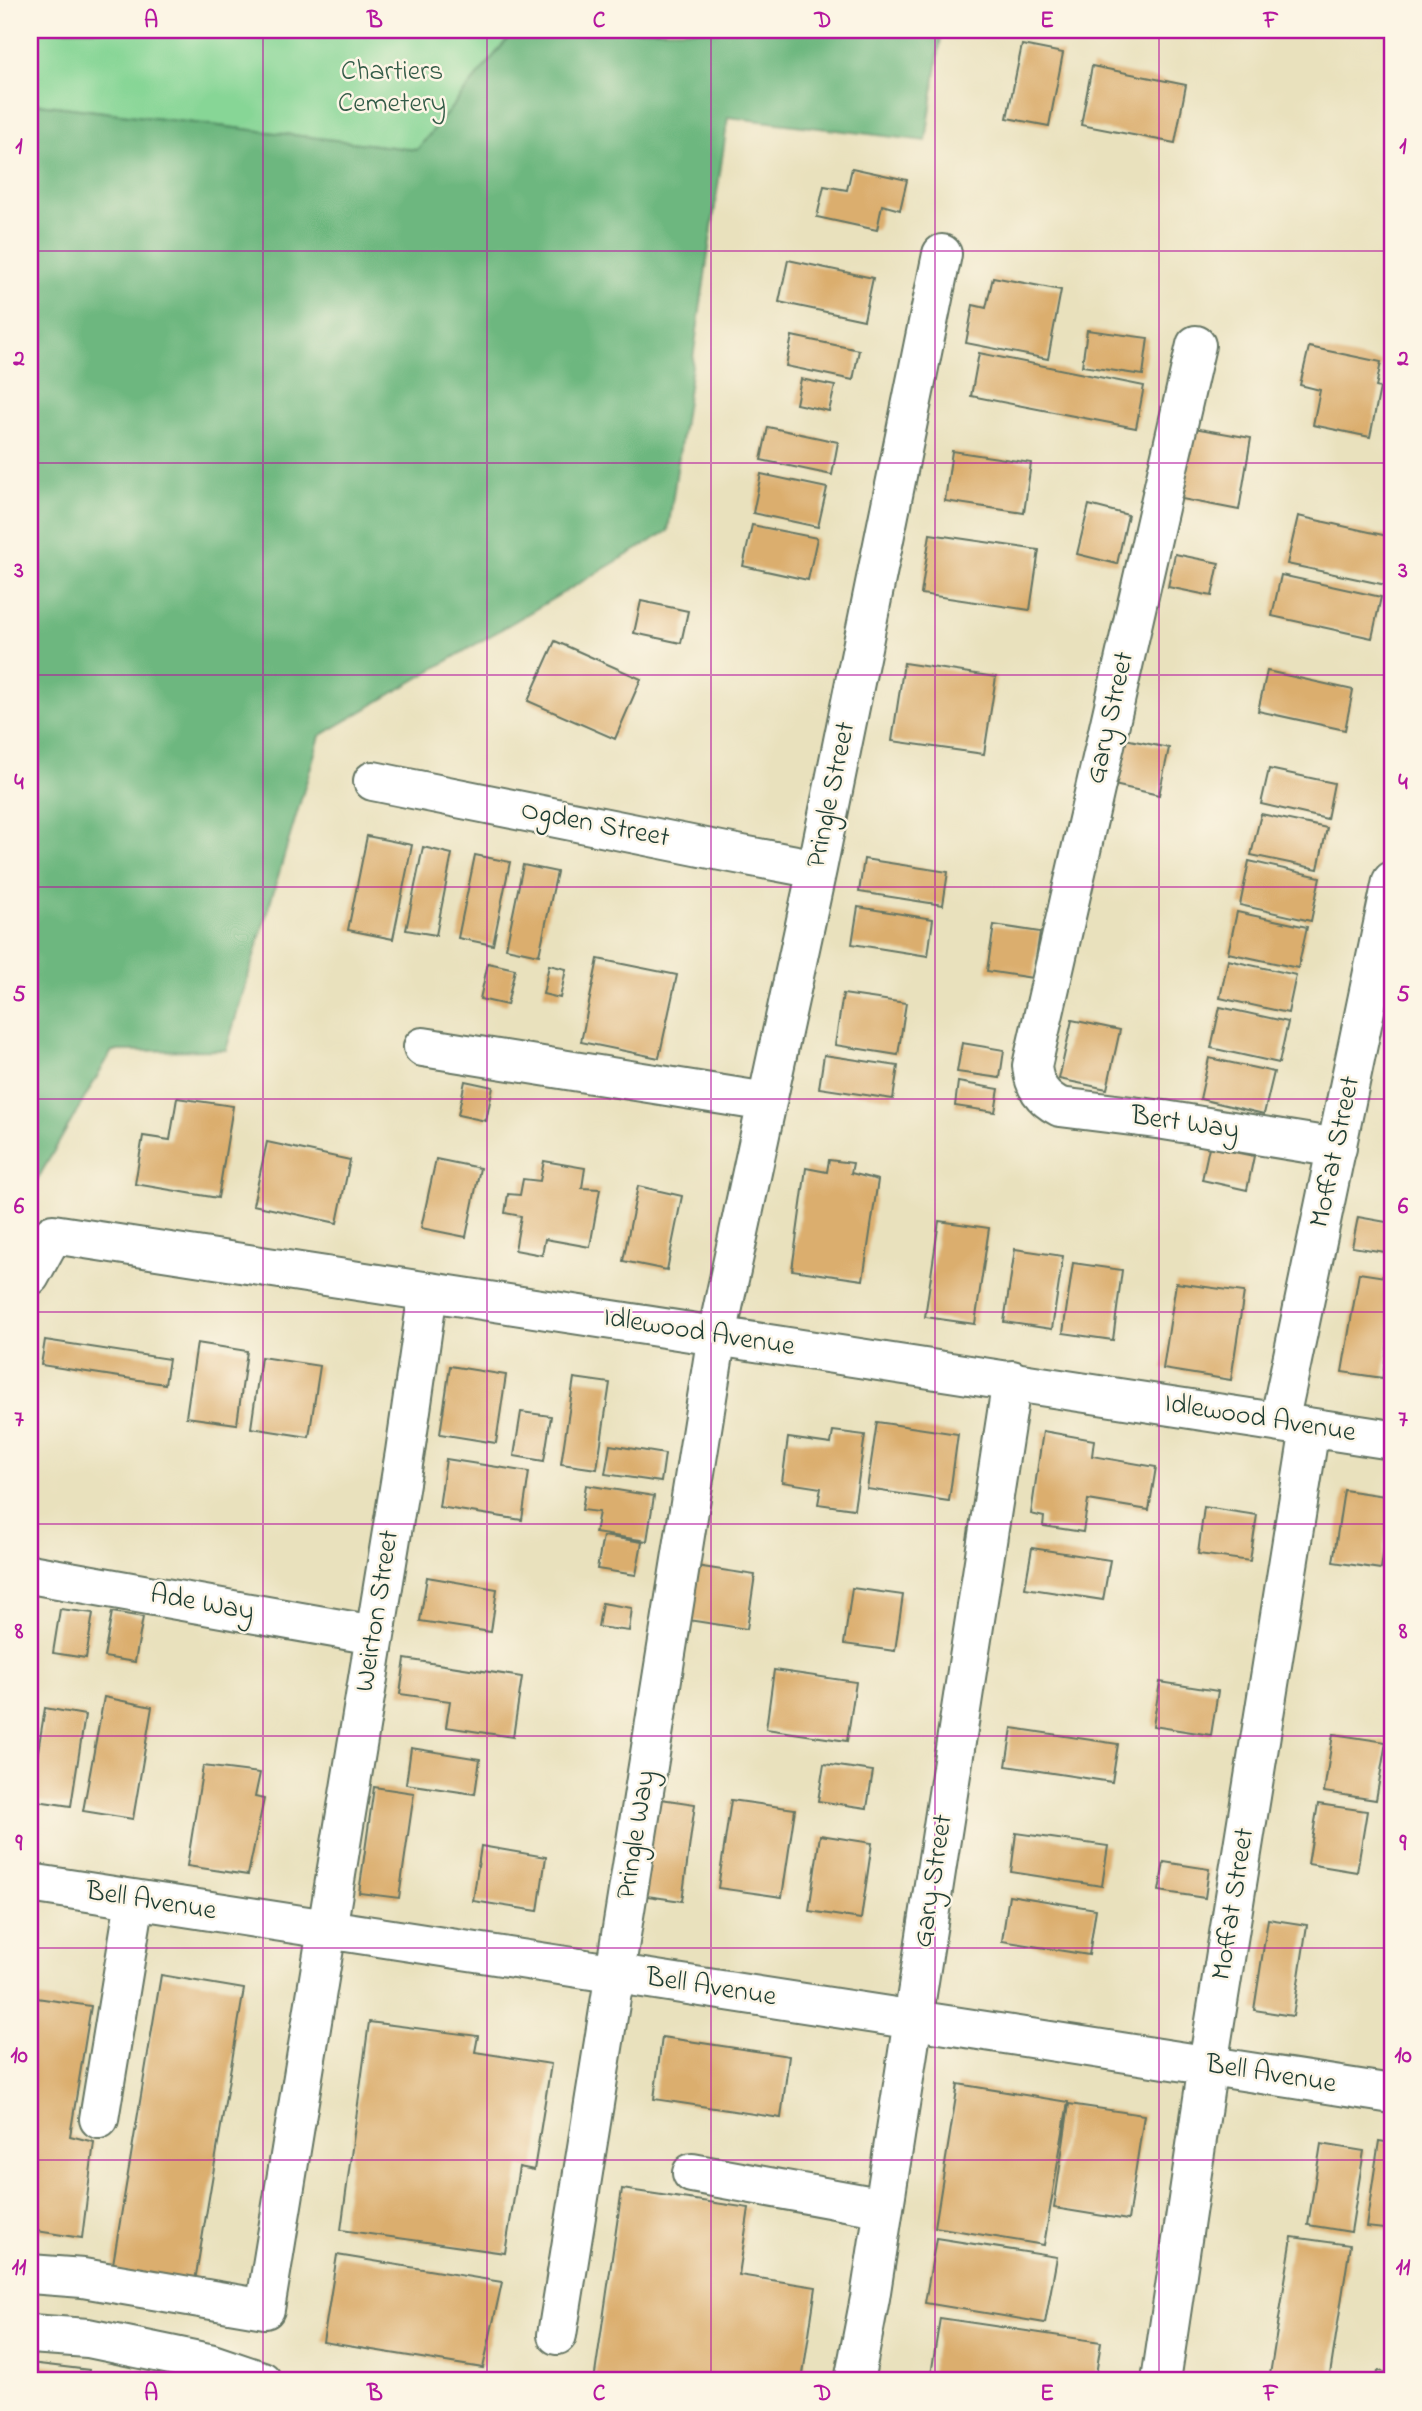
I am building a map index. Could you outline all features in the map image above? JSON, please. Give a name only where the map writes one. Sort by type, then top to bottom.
[{"type":"street","name":"Pringle Street","points":[[717,1335],[817,869],[942,254]]},
{"type":"street","name":"Gary Street","points":[[1039,1091],[1033,1079],[1032,1066],[1196,345]]},
{"type":"street","name":"Ogden Street","points":[[373,780],[817,869]]},
{"type":"street","name":"Moffat Street","points":[[1161,2381],[1208,2065],[1294,1425],[1337,1148],[1392,881]]},
{"type":"street","points":[[423,1047],[767,1102]]},
{"type":"street","name":"Bert Way","points":[[1039,1091],[1048,1101],[1060,1107],[1164,1120],[1337,1148]]},
{"type":"street","name":"Idlewood Avenue","points":[[30,1276],[53,1234],[1392,1440]]},
{"type":"street","name":"Weirton Street","points":[[30,2274],[83,2278],[265,2308],[428,1292]]},
{"type":"street","name":"Pringle Way","points":[[557,2335],[717,1335]]},
{"type":"street","name":"Gary Street","points":[[854,2381],[884,2208],[1012,1380]]},
{"type":"street","name":"Ade Way","points":[[30,1574],[374,1636]]},
{"type":"street","name":"Bell Avenue","points":[[30,1884],[1392,2094]]},
{"type":"street","points":[[99,2119],[135,1900]]},
{"type":"street","points":[[692,2173],[884,2208]]},
{"type":"street","points":[[30,2334],[88,2338],[209,2363],[262,2381]]},
{"type":"green space","name":"Chartiers Cemetery","points":[[30,30],[515,30],[417,150],[30,103]]},
{"type":"green space","points":[[515,30],[942,30],[926,141],[728,117],[668,531],[320,736],[226,1050],[112,1051],[30,1192],[30,103],[417,150]]},
{"type":"building","points":[[1022,45],[1063,53],[1049,126],[1007,118]]},
{"type":"building","points":[[1092,66],[1186,85],[1175,143],[1081,125]]},
{"type":"building","points":[[852,168],[907,180],[900,210],[882,205],[877,230],[817,217],[824,186],[847,190]]},
{"type":"building","points":[[788,260],[873,278],[864,320],[779,302]]},
{"type":"building","points":[[993,277],[1061,290],[1048,359],[966,343],[973,305],[986,308]]},
{"type":"building","points":[[1087,330],[1148,338],[1143,375],[1082,366]]},
{"type":"building","points":[[792,336],[859,350],[853,380],[786,366]]},
{"type":"building","points":[[1309,347],[1381,362],[1376,387],[1380,388],[1370,437],[1313,425],[1320,390],[1300,385]]},
{"type":"building","points":[[979,353],[1144,386],[1136,428],[971,396]]},
{"type":"building","points":[[801,379],[835,386],[829,411],[796,404]]},
{"type":"building","points":[[768,427],[838,442],[832,475],[761,460]]},
{"type":"building","points":[[1194,428],[1251,438],[1239,510],[1182,499]]},
{"type":"building","points":[[952,451],[1031,463],[1024,513],[945,501]]},
{"type":"building","points":[[761,474],[827,488],[818,527],[753,513]]},
{"type":"building","points":[[1089,505],[1128,515],[1117,564],[1077,554]]},
{"type":"building","points":[[1298,516],[1392,537],[1392,556],[1386,585],[1287,564]]},
{"type":"building","points":[[752,525],[817,538],[808,580],[743,566]]},
{"type":"building","points":[[930,534],[1039,550],[1030,610],[921,594]]},
{"type":"building","points":[[1175,554],[1219,563],[1212,596],[1168,587]]},
{"type":"building","points":[[1281,575],[1381,597],[1372,638],[1272,616]]},
{"type":"building","points":[[641,601],[688,611],[681,643],[634,633]]},
{"type":"building","points":[[555,641],[641,679],[615,739],[528,701]]},
{"type":"building","points":[[904,663],[996,677],[984,754],[892,741]]},
{"type":"building","points":[[1267,671],[1353,690],[1345,730],[1258,711]]},
{"type":"building","points":[[1125,739],[1169,748],[1159,795],[1114,785]]},
{"type":"building","points":[[1269,769],[1334,783],[1327,819],[1261,804]]},
{"type":"building","points":[[1261,814],[1327,828],[1318,869],[1251,855]]},
{"type":"building","points":[[367,836],[412,845],[393,939],[348,930]]},
{"type":"building","points":[[423,847],[452,854],[436,935],[406,930]]},
{"type":"building","points":[[475,855],[510,862],[493,945],[458,938]]},
{"type":"building","points":[[864,859],[948,872],[943,905],[859,892]]},
{"type":"building","points":[[1249,861],[1320,877],[1311,921],[1240,905]]},
{"type":"building","points":[[523,865],[557,872],[539,955],[506,948]]},
{"type":"building","points":[[858,907],[933,919],[928,956],[852,944]]},
{"type":"building","points":[[1237,912],[1307,927],[1298,968],[1228,953]]},
{"type":"building","points":[[994,925],[1040,932],[1033,978],[987,971]]},
{"type":"building","points":[[598,959],[677,975],[659,1058],[581,1042]]},
{"type":"building","points":[[1228,960],[1296,975],[1288,1013],[1220,998]]},
{"type":"building","points":[[488,963],[515,969],[507,1005],[480,999]]},
{"type":"building","points":[[549,965],[566,969],[560,998],[543,994]]},
{"type":"building","points":[[843,994],[906,1003],[898,1055],[835,1045]]},
{"type":"building","points":[[1220,1007],[1288,1022],[1279,1063],[1211,1048]]},
{"type":"building","points":[[1072,1020],[1120,1030],[1107,1089],[1059,1079]]},
{"type":"building","points":[[962,1043],[1004,1050],[1000,1078],[957,1072]]},
{"type":"building","points":[[824,1055],[898,1066],[893,1099],[819,1088]]},
{"type":"building","points":[[1209,1058],[1274,1072],[1264,1114],[1200,1099]]},
{"type":"building","points":[[465,1081],[493,1087],[486,1121],[458,1115]]},
{"type":"building","points":[[958,1082],[999,1089],[995,1112],[955,1106]]},
{"type":"building","points":[[177,1098],[233,1106],[218,1198],[135,1184],[143,1136],[170,1140]]},
{"type":"building","points":[[267,1142],[350,1160],[337,1223],[253,1205]]},
{"type":"building","points":[[1209,1147],[1254,1156],[1247,1190],[1202,1180]]},
{"type":"building","points":[[436,1159],[480,1168],[466,1237],[421,1228]]},
{"type":"building","points":[[829,1160],[853,1163],[851,1173],[878,1180],[863,1280],[792,1270],[806,1168],[827,1172]]},
{"type":"building","points":[[544,1161],[585,1168],[582,1188],[600,1189],[590,1247],[545,1239],[542,1255],[515,1250],[521,1216],[505,1213],[508,1194],[520,1195],[523,1179],[540,1181]]},
{"type":"building","points":[[638,1186],[682,1196],[667,1270],[623,1261]]},
{"type":"building","points":[[1358,1217],[1392,1223],[1392,1253],[1352,1247]]},
{"type":"building","points":[[939,1221],[989,1228],[975,1324],[925,1317]]},
{"type":"building","points":[[1015,1249],[1063,1256],[1052,1329],[1004,1322]]},
{"type":"building","points":[[1073,1263],[1122,1270],[1113,1340],[1063,1333]]},
{"type":"building","points":[[1359,1273],[1392,1278],[1392,1318],[1383,1378],[1342,1372]]},
{"type":"building","points":[[1176,1283],[1244,1292],[1231,1380],[1163,1369]]},
{"type":"building","points":[[45,1340],[169,1359],[165,1384],[41,1365]]},
{"type":"building","points":[[197,1343],[247,1351],[237,1424],[186,1417]]},
{"type":"building","points":[[261,1357],[320,1366],[309,1437],[251,1428]]},
{"type":"building","points":[[450,1366],[506,1375],[496,1443],[440,1434]]},
{"type":"building","points":[[574,1378],[610,1383],[597,1469],[561,1464]]},
{"type":"building","points":[[521,1412],[551,1416],[544,1461],[514,1456]]},
{"type":"building","points":[[877,1422],[958,1434],[949,1501],[867,1489]]},
{"type":"building","points":[[833,1431],[865,1435],[854,1509],[818,1504],[821,1488],[782,1482],[788,1438],[831,1444]]},
{"type":"building","points":[[1043,1431],[1094,1440],[1092,1456],[1156,1467],[1149,1510],[1088,1500],[1083,1532],[1043,1526],[1044,1517],[1031,1514]]},
{"type":"building","points":[[610,1445],[665,1454],[661,1482],[605,1474]]},
{"type":"building","points":[[446,1459],[529,1472],[522,1520],[439,1507]]},
{"type":"building","points":[[586,1485],[654,1496],[647,1541],[595,1533],[599,1512],[582,1510]]},
{"type":"building","points":[[1344,1490],[1392,1497],[1381,1569],[1333,1562]]},
{"type":"building","points":[[1204,1507],[1257,1515],[1250,1561],[1198,1554]]},
{"type":"building","points":[[603,1536],[642,1542],[636,1575],[597,1569]]},
{"type":"building","points":[[1032,1548],[1110,1560],[1103,1600],[1025,1588]]},
{"type":"building","points":[[696,1566],[755,1575],[747,1629],[688,1620]]},
{"type":"building","points":[[427,1577],[497,1589],[491,1632],[420,1621]]},
{"type":"building","points":[[852,1588],[903,1595],[895,1651],[844,1644]]},
{"type":"building","points":[[602,1603],[632,1608],[629,1631],[598,1627]]},
{"type":"building","points":[[60,1609],[93,1613],[86,1658],[53,1653]]},
{"type":"building","points":[[112,1612],[143,1617],[135,1662],[104,1657]]},
{"type":"building","points":[[405,1659],[522,1677],[513,1737],[446,1727],[450,1701],[400,1694]]},
{"type":"building","points":[[774,1670],[856,1682],[847,1741],[766,1729]]},
{"type":"building","points":[[1160,1682],[1218,1691],[1211,1735],[1153,1726]]},
{"type":"building","points":[[104,1697],[152,1707],[133,1819],[83,1811]]},
{"type":"building","points":[[45,1708],[85,1715],[71,1806],[30,1800]]},
{"type":"building","points":[[1012,1728],[1118,1744],[1112,1782],[1006,1766]]},
{"type":"building","points":[[1333,1734],[1386,1742],[1376,1800],[1324,1792]]},
{"type":"building","points":[[411,1748],[480,1759],[475,1794],[406,1784]]},
{"type":"building","points":[[824,1764],[873,1771],[867,1808],[818,1801]]},
{"type":"building","points":[[203,1766],[260,1773],[255,1797],[264,1799],[248,1875],[187,1866]]},
{"type":"building","points":[[374,1787],[414,1793],[399,1898],[359,1893]]},
{"type":"building","points":[[654,1798],[695,1804],[682,1901],[640,1895]]},
{"type":"building","points":[[731,1800],[795,1809],[782,1897],[718,1888]]},
{"type":"building","points":[[1318,1804],[1367,1811],[1357,1872],[1308,1864]]},
{"type":"building","points":[[1016,1833],[1108,1846],[1102,1886],[1011,1872]]},
{"type":"building","points":[[820,1835],[872,1843],[861,1919],[809,1911]]},
{"type":"building","points":[[481,1846],[546,1857],[538,1911],[473,1901]]},
{"type":"building","points":[[1164,1862],[1209,1869],[1205,1898],[1159,1891]]},
{"type":"building","points":[[1009,1895],[1096,1909],[1089,1955],[1002,1941]]},
{"type":"building","points":[[1268,1919],[1307,1925],[1293,2016],[1254,2010]]},
{"type":"building","points":[[161,1975],[244,1989],[194,2287],[112,2270]]},
{"type":"building","points":[[30,1997],[91,2006],[70,2136],[94,2142],[82,2238],[30,2230]]},
{"type":"building","points":[[369,2022],[478,2036],[475,2052],[551,2064],[534,2170],[519,2167],[505,2253],[341,2230]]},
{"type":"building","points":[[662,2037],[789,2056],[781,2118],[654,2099]]},
{"type":"building","points":[[958,2084],[1068,2102],[1044,2245],[935,2227]]},
{"type":"building","points":[[1069,2104],[1144,2115],[1128,2220],[1054,2208]]},
{"type":"building","points":[[1379,2141],[1392,2143],[1392,2230],[1366,2227]]},
{"type":"building","points":[[1321,2144],[1364,2151],[1351,2232],[1308,2225]]},
{"type":"building","points":[[622,2189],[749,2208],[739,2275],[816,2287],[802,2381],[594,2381]]},
{"type":"building","points":[[1292,2237],[1350,2245],[1329,2381],[1269,2381]]},
{"type":"building","points":[[936,2238],[1057,2257],[1045,2323],[925,2303]]},
{"type":"building","points":[[337,2255],[502,2282],[483,2368],[323,2342]]},
{"type":"building","points":[[940,2318],[1101,2342],[1095,2381],[930,2381]]},
{"type":"building","points":[[30,2363],[89,2370],[88,2381],[30,2381]]},
{"type":"building","points":[[1378,2371],[1392,2373],[1392,2381],[1376,2381]]}]
